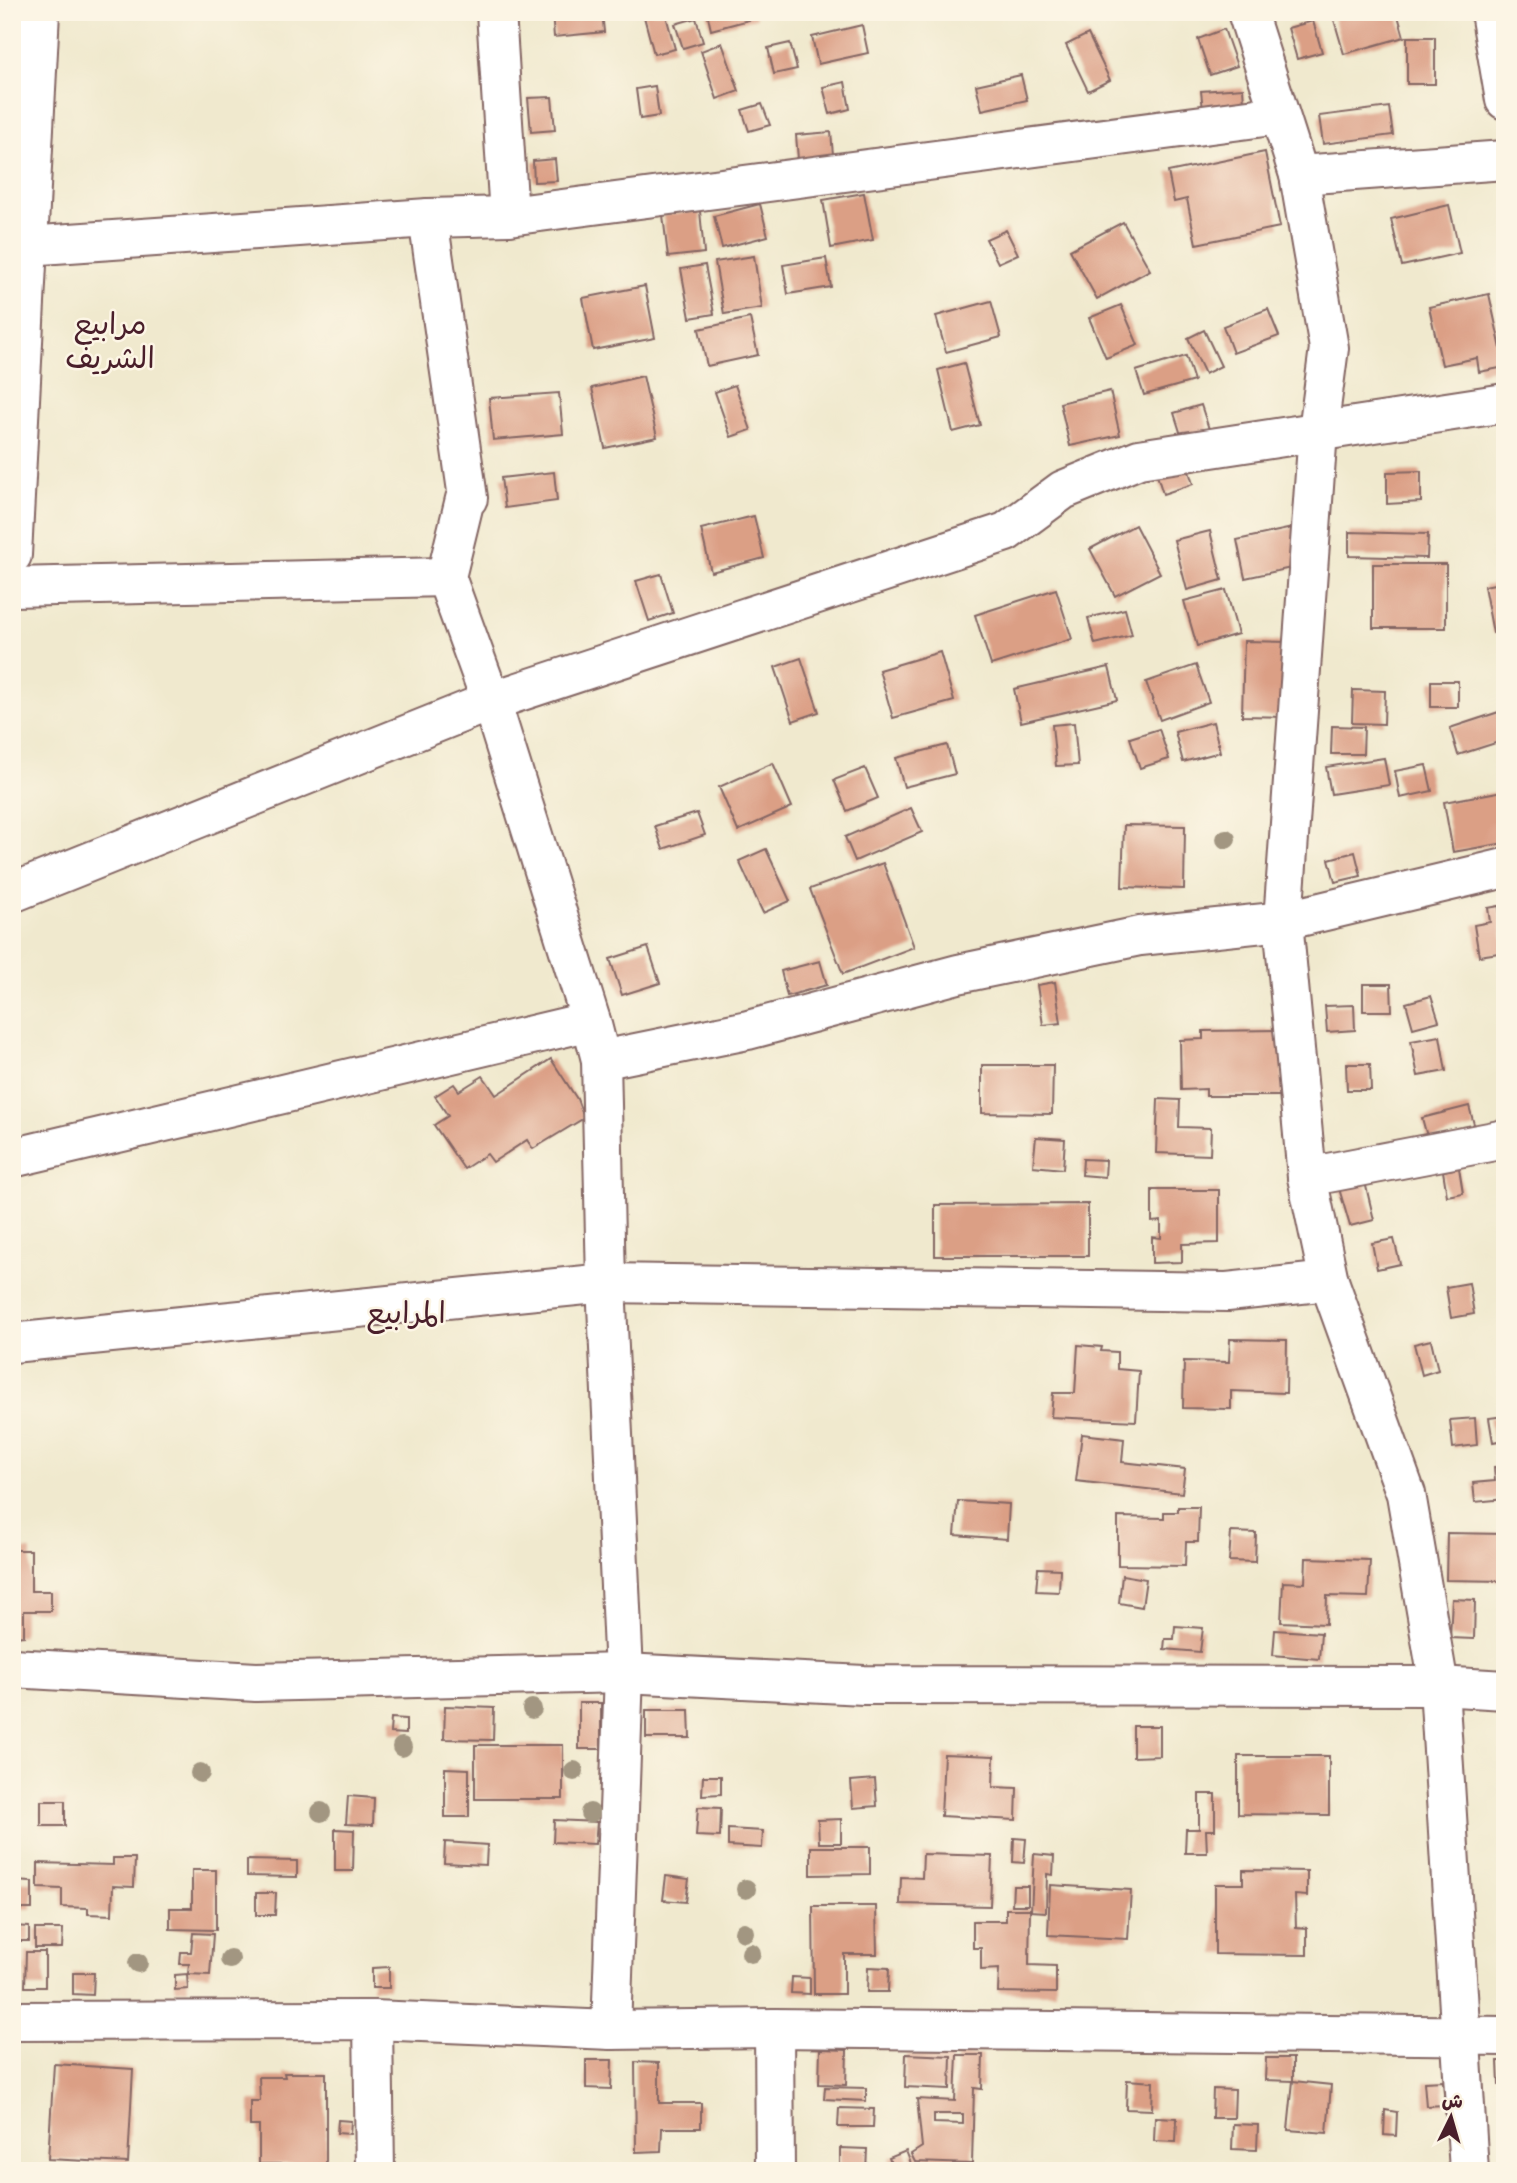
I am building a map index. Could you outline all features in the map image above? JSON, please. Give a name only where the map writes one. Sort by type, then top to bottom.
[{"type":"street","points":[[12,555],[20,247],[40,12]]},
{"type":"street","points":[[496,12],[509,216]]},
{"type":"street","points":[[1247,12],[1299,175],[1329,348],[1318,431],[1283,921],[1307,1177],[1329,1281],[1406,1494],[1439,1686],[1469,2171]]},
{"type":"street","points":[[1490,12],[1505,100]]},
{"type":"street","points":[[20,247],[428,218],[509,216],[1279,115]]},
{"type":"street","points":[[1299,175],[1505,160]]},
{"type":"street","points":[[428,218],[468,498],[465,499],[446,577],[491,701],[601,1060],[606,1283],[624,1673],[611,2029]]},
{"type":"street","points":[[12,893],[491,701],[1006,532],[1063,490],[1139,460],[1505,403]]},
{"type":"street","points":[[12,587],[446,577]]},
{"type":"street","points":[[601,1060],[748,1030],[958,974],[1127,938],[1283,921],[1505,868]]},
{"type":"street","points":[[12,1158],[591,1021]]},
{"type":"street","points":[[1307,1177],[1505,1139]]},
{"type":"street","points":[[12,1343],[606,1283],[1227,1292],[1329,1281]]},
{"type":"street","points":[[12,1668],[256,1682],[624,1673],[864,1685],[1439,1686],[1505,1690]]},
{"type":"street","points":[[373,2020],[375,2171]]},
{"type":"street","points":[[12,2021],[373,2020],[611,2029],[774,2028],[1505,2036]]},
{"type":"street","points":[[774,2028],[775,2171]]},
{"type":"building","points":[[552,12],[602,12],[604,32],[554,37]]},
{"type":"building","points":[[665,12],[675,49],[654,54],[643,13]]},
{"type":"building","points":[[707,12],[754,12],[756,18],[711,30]]},
{"type":"building","points":[[1397,12],[1404,37],[1344,54],[1332,13]]},
{"type":"building","points":[[696,18],[703,42],[683,48],[675,24]]},
{"type":"building","points":[[1313,21],[1322,52],[1297,59],[1288,28]]},
{"type":"building","points":[[862,25],[868,53],[818,64],[812,37]]},
{"type":"building","points":[[1224,29],[1237,66],[1210,75],[1198,39]]},
{"type":"building","points":[[1088,34],[1110,80],[1088,91],[1066,45]]},
{"type":"building","points":[[1407,37],[1435,37],[1435,84],[1407,84]]},
{"type":"building","points":[[722,43],[739,91],[717,99],[701,51]]},
{"type":"building","points":[[790,43],[797,69],[774,74],[768,48]]},
{"type":"building","points":[[1021,75],[1027,100],[982,110],[976,85]]},
{"type":"building","points":[[845,82],[850,109],[830,114],[823,87]]},
{"type":"building","points":[[655,86],[659,116],[640,119],[636,89]]},
{"type":"building","points":[[1243,88],[1245,117],[1204,119],[1201,91]]},
{"type":"building","points":[[552,97],[555,130],[531,132],[528,98]]},
{"type":"building","points":[[762,104],[770,125],[749,131],[742,110]]},
{"type":"building","points":[[1389,107],[1393,135],[1323,144],[1319,116]]},
{"type":"building","points":[[831,132],[833,155],[798,159],[796,135]]},
{"type":"building","points":[[1265,152],[1280,227],[1196,244],[1187,199],[1174,202],[1168,172]]},
{"type":"building","points":[[555,159],[557,181],[534,182],[533,161]]},
{"type":"building","points":[[864,193],[873,240],[831,248],[823,200]]},
{"type":"building","points":[[760,204],[768,236],[722,248],[714,216]]},
{"type":"building","points":[[1449,205],[1460,253],[1402,266],[1391,219]]},
{"type":"building","points":[[700,211],[704,253],[668,257],[663,215]]},
{"type":"building","points":[[1123,222],[1150,270],[1097,299],[1070,250]]},
{"type":"building","points":[[1006,230],[1018,254],[998,263],[986,239]]},
{"type":"building","points":[[754,256],[762,308],[724,314],[715,262]]},
{"type":"building","points":[[826,258],[831,287],[788,294],[783,265]]},
{"type":"building","points":[[705,265],[714,314],[690,318],[681,269]]},
{"type":"building","points":[[645,286],[655,338],[593,350],[583,298]]},
{"type":"building","points":[[1489,294],[1505,367],[1479,372],[1477,358],[1442,365],[1429,307]]},
{"type":"building","points":[[991,301],[1001,337],[946,352],[936,316]]},
{"type":"building","points":[[1121,305],[1138,345],[1106,358],[1089,318]]},
{"type":"building","points":[[1268,309],[1279,336],[1233,353],[1223,326]]},
{"type":"building","points":[[750,318],[758,355],[707,366],[699,329]]},
{"type":"building","points":[[1204,330],[1221,366],[1205,374],[1188,338]]},
{"type":"building","points":[[1186,356],[1194,381],[1144,395],[1136,371]]},
{"type":"building","points":[[964,363],[980,425],[953,432],[938,370]]},
{"type":"building","points":[[643,376],[657,437],[605,448],[592,388]]},
{"type":"building","points":[[735,385],[751,430],[731,437],[715,392]]},
{"type":"building","points":[[1110,391],[1120,435],[1070,446],[1060,403]]},
{"type":"building","points":[[559,393],[563,434],[493,440],[489,398]]},
{"type":"building","points":[[1201,405],[1209,429],[1182,438],[1174,413]]},
{"type":"building","points":[[1187,465],[1193,484],[1163,494],[1157,475]]},
{"type":"building","points":[[1421,471],[1421,502],[1387,504],[1387,472]]},
{"type":"building","points":[[554,472],[557,501],[505,508],[501,478]]},
{"type":"building","points":[[754,516],[764,558],[711,572],[701,529]]},
{"type":"building","points":[[1135,525],[1160,573],[1115,596],[1090,549]]},
{"type":"building","points":[[1297,527],[1305,565],[1245,578],[1237,540]]},
{"type":"building","points":[[1210,531],[1222,580],[1187,590],[1174,540]]},
{"type":"building","points":[[1349,532],[1428,534],[1427,558],[1349,556]]},
{"type":"building","points":[[1373,564],[1446,564],[1446,628],[1373,628]]},
{"type":"building","points":[[661,574],[673,613],[649,621],[636,581]]},
{"type":"building","points":[[1505,582],[1505,630],[1493,633],[1484,586]]},
{"type":"building","points":[[1056,589],[1072,639],[991,665],[975,615]]},
{"type":"building","points":[[1226,590],[1238,634],[1197,646],[1184,601]]},
{"type":"building","points":[[1125,609],[1132,635],[1095,644],[1088,618]]},
{"type":"building","points":[[1244,641],[1291,642],[1289,717],[1242,716]]},
{"type":"building","points":[[940,652],[954,701],[893,718],[879,670]]},
{"type":"building","points":[[801,658],[819,712],[793,721],[775,667]]},
{"type":"building","points":[[1196,665],[1209,702],[1160,720],[1146,682]]},
{"type":"building","points":[[1109,667],[1117,700],[1021,722],[1014,689]]},
{"type":"building","points":[[1431,681],[1458,681],[1458,707],[1431,707]]},
{"type":"building","points":[[1353,690],[1385,691],[1384,724],[1352,723]]},
{"type":"building","points":[[1505,710],[1505,740],[1458,755],[1450,728]]},
{"type":"building","points":[[1213,722],[1220,752],[1183,762],[1175,732]]},
{"type":"building","points":[[1074,723],[1078,765],[1056,766],[1052,725]]},
{"type":"building","points":[[1332,726],[1364,727],[1363,754],[1331,754]]},
{"type":"building","points":[[1159,729],[1169,759],[1140,768],[1130,738]]},
{"type":"building","points":[[947,745],[955,774],[904,787],[896,758]]},
{"type":"building","points":[[1384,758],[1389,785],[1331,794],[1326,767]]},
{"type":"building","points":[[773,763],[792,807],[738,831],[719,787]]},
{"type":"building","points":[[1426,765],[1432,791],[1400,798],[1395,771]]},
{"type":"building","points":[[865,768],[878,798],[847,811],[834,780]]},
{"type":"building","points":[[1503,791],[1505,843],[1453,852],[1444,802]]},
{"type":"building","points":[[911,808],[922,832],[855,861],[845,837]]},
{"type":"building","points":[[697,813],[705,835],[663,849],[655,826]]},
{"type":"building","points":[[1124,825],[1185,826],[1184,889],[1122,887]]},
{"type":"building","points":[[766,849],[790,901],[763,913],[739,861]]},
{"type":"building","points":[[1355,852],[1361,876],[1335,882],[1329,859]]},
{"type":"building","points":[[883,863],[914,947],[843,974],[810,889]]},
{"type":"building","points":[[1499,906],[1505,952],[1479,956],[1474,925],[1490,922],[1488,908]]},
{"type":"building","points":[[648,947],[660,983],[622,995],[610,959]]},
{"type":"building","points":[[820,961],[827,985],[787,996],[781,971]]},
{"type":"building","points":[[1055,982],[1061,1023],[1043,1025],[1037,985]]},
{"type":"building","points":[[1363,984],[1391,984],[1392,1011],[1363,1011]]},
{"type":"building","points":[[1431,996],[1439,1021],[1413,1028],[1406,1003]]},
{"type":"building","points":[[1354,1005],[1355,1030],[1327,1032],[1325,1006]]},
{"type":"building","points":[[1282,1030],[1283,1096],[1206,1096],[1206,1089],[1181,1090],[1180,1040],[1203,1039],[1203,1031]]},
{"type":"building","points":[[1440,1036],[1446,1071],[1418,1076],[1411,1041]]},
{"type":"building","points":[[551,1059],[577,1099],[584,1118],[533,1149],[527,1140],[493,1162],[487,1154],[464,1169],[434,1125],[448,1116],[435,1096],[454,1084],[459,1091],[483,1076],[496,1095]]},
{"type":"building","points":[[1346,1064],[1370,1064],[1371,1090],[1347,1090]]},
{"type":"building","points":[[982,1065],[1053,1065],[1052,1114],[982,1113]]},
{"type":"building","points":[[1158,1099],[1180,1100],[1179,1127],[1211,1128],[1210,1155],[1156,1153]]},
{"type":"building","points":[[1469,1106],[1475,1128],[1428,1140],[1422,1118]]},
{"type":"building","points":[[1036,1137],[1065,1139],[1063,1169],[1033,1166]]},
{"type":"building","points":[[1083,1159],[1106,1160],[1105,1177],[1082,1175]]},
{"type":"building","points":[[1459,1168],[1463,1193],[1447,1196],[1443,1171]]},
{"type":"building","points":[[1505,1179],[1505,1205],[1498,1206],[1497,1180]]},
{"type":"building","points":[[1365,1182],[1374,1220],[1350,1226],[1338,1185]]},
{"type":"building","points":[[1152,1190],[1219,1190],[1219,1243],[1182,1244],[1182,1262],[1152,1263],[1152,1237],[1161,1238],[1161,1221],[1152,1222]]},
{"type":"building","points":[[1088,1204],[1088,1256],[935,1256],[935,1205]]},
{"type":"building","points":[[1394,1239],[1400,1264],[1377,1269],[1372,1243]]},
{"type":"building","points":[[1469,1283],[1474,1314],[1451,1318],[1446,1287]]},
{"type":"building","points":[[1230,1339],[1287,1340],[1286,1393],[1231,1391],[1231,1409],[1183,1408],[1184,1361],[1229,1362]]},
{"type":"building","points":[[1431,1340],[1438,1370],[1422,1375],[1414,1344]]},
{"type":"building","points":[[1078,1345],[1102,1347],[1101,1351],[1117,1352],[1117,1369],[1139,1371],[1136,1421],[1051,1417],[1053,1393],[1075,1393]]},
{"type":"building","points":[[1505,1416],[1505,1440],[1493,1442],[1489,1418]]},
{"type":"building","points":[[1475,1418],[1477,1445],[1453,1448],[1450,1420]]},
{"type":"building","points":[[1082,1434],[1124,1439],[1122,1462],[1185,1469],[1182,1493],[1076,1481]]},
{"type":"building","points":[[1505,1466],[1505,1499],[1475,1502],[1473,1483],[1495,1481],[1494,1467]]},
{"type":"building","points":[[958,1501],[1009,1504],[1007,1539],[955,1535]]},
{"type":"building","points":[[1178,1507],[1199,1507],[1198,1542],[1186,1542],[1185,1566],[1118,1565],[1118,1517],[1164,1518],[1164,1512],[1178,1512]]},
{"type":"building","points":[[1231,1532],[1256,1533],[1255,1562],[1229,1561]]},
{"type":"building","points":[[1447,1533],[1505,1534],[1505,1581],[1446,1580]]},
{"type":"building","points":[[12,1550],[31,1550],[31,1591],[51,1591],[51,1611],[24,1611],[24,1636],[12,1637]]},
{"type":"building","points":[[1306,1558],[1370,1560],[1368,1597],[1327,1596],[1326,1624],[1281,1622],[1283,1582],[1305,1583]]},
{"type":"building","points":[[1038,1568],[1060,1569],[1059,1592],[1036,1591]]},
{"type":"building","points":[[1122,1575],[1146,1579],[1142,1607],[1119,1603]]},
{"type":"building","points":[[1452,1599],[1475,1600],[1474,1639],[1450,1638]]},
{"type":"building","points":[[1175,1626],[1203,1628],[1200,1652],[1164,1649],[1165,1639],[1174,1639]]},
{"type":"building","points":[[1275,1630],[1321,1633],[1319,1659],[1273,1655]]},
{"type":"building","points":[[579,1703],[601,1703],[601,1749],[579,1749]]},
{"type":"building","points":[[445,1706],[494,1708],[493,1740],[444,1739]]},
{"type":"building","points":[[646,1710],[689,1710],[690,1738],[646,1738]]},
{"type":"building","points":[[391,1718],[406,1719],[406,1734],[390,1733]]},
{"type":"building","points":[[1133,1726],[1160,1726],[1160,1756],[1133,1757]]},
{"type":"building","points":[[475,1745],[563,1745],[563,1799],[475,1799]]},
{"type":"building","points":[[944,1754],[994,1756],[993,1787],[1017,1788],[1016,1820],[941,1816]]},
{"type":"building","points":[[1238,1756],[1329,1756],[1329,1815],[1238,1814]]},
{"type":"building","points":[[445,1768],[469,1769],[469,1817],[445,1817]]},
{"type":"building","points":[[703,1776],[721,1776],[721,1794],[702,1795]]},
{"type":"building","points":[[875,1779],[877,1806],[853,1808],[851,1781]]},
{"type":"building","points":[[1199,1794],[1215,1794],[1215,1830],[1206,1830],[1207,1853],[1185,1853],[1186,1829],[1199,1829]]},
{"type":"building","points":[[348,1796],[374,1798],[373,1825],[346,1824]]},
{"type":"building","points":[[41,1801],[65,1801],[65,1826],[41,1826]]},
{"type":"building","points":[[698,1807],[721,1808],[720,1837],[696,1836]]},
{"type":"building","points":[[841,1819],[841,1843],[819,1843],[818,1820]]},
{"type":"building","points":[[554,1820],[597,1822],[595,1844],[553,1842]]},
{"type":"building","points":[[335,1829],[354,1830],[353,1871],[335,1871]]},
{"type":"building","points":[[728,1829],[763,1831],[762,1848],[728,1846]]},
{"type":"building","points":[[1014,1838],[1026,1839],[1024,1863],[1013,1862]]},
{"type":"building","points":[[445,1842],[487,1845],[486,1865],[444,1863]]},
{"type":"building","points":[[811,1847],[870,1847],[870,1874],[811,1875]]},
{"type":"building","points":[[923,1854],[992,1856],[990,1906],[900,1904],[901,1877],[922,1878]]},
{"type":"building","points":[[1034,1854],[1054,1856],[1053,1875],[1047,1874],[1046,1912],[1031,1911]]},
{"type":"building","points":[[113,1858],[135,1858],[134,1887],[113,1886],[112,1915],[88,1914],[88,1908],[62,1907],[62,1889],[38,1888],[38,1863],[113,1865]]},
{"type":"building","points":[[247,1860],[297,1861],[297,1877],[247,1876]]},
{"type":"building","points":[[192,1870],[216,1870],[216,1930],[170,1929],[170,1908],[192,1908]]},
{"type":"building","points":[[1243,1870],[1307,1871],[1307,1896],[1295,1895],[1296,1927],[1307,1928],[1307,1955],[1215,1954],[1215,1884],[1243,1884]]},
{"type":"building","points":[[666,1876],[689,1879],[686,1902],[663,1900]]},
{"type":"building","points":[[12,1881],[32,1882],[32,1909],[12,1909]]},
{"type":"building","points":[[1050,1885],[1131,1890],[1128,1939],[1048,1935]]},
{"type":"building","points":[[1013,1886],[1028,1886],[1028,1905],[1012,1905]]},
{"type":"building","points":[[256,1893],[276,1893],[275,1915],[256,1915]]},
{"type":"building","points":[[813,1906],[876,1906],[877,1954],[844,1954],[844,1994],[814,1994]]},
{"type":"building","points":[[1006,1909],[1030,1909],[1029,1965],[1056,1966],[1056,1993],[998,1992],[999,1969],[981,1970],[981,1948],[973,1948],[973,1921],[1006,1921]]},
{"type":"building","points":[[12,1926],[29,1927],[29,1941],[12,1941]]},
{"type":"building","points":[[35,1929],[63,1929],[62,1948],[35,1948]]},
{"type":"building","points":[[193,1933],[213,1934],[210,1975],[188,1974],[189,1964],[180,1964],[181,1952],[191,1952]]},
{"type":"building","points":[[26,1952],[45,1952],[45,1987],[25,1987]]},
{"type":"building","points":[[389,1967],[389,1988],[372,1988],[372,1968]]},
{"type":"building","points":[[868,1967],[889,1968],[888,1992],[867,1992]]},
{"type":"building","points":[[73,1973],[94,1973],[93,1995],[73,1994]]},
{"type":"building","points":[[187,1974],[188,1989],[175,1990],[175,1975]]},
{"type":"building","points":[[792,1977],[810,1978],[810,1994],[791,1993]]},
{"type":"building","points":[[820,2049],[847,2050],[846,2085],[819,2084]]},
{"type":"building","points":[[906,2054],[951,2056],[950,2089],[905,2087]]},
{"type":"building","points":[[957,2055],[983,2055],[982,2089],[974,2088],[972,2164],[915,2162],[911,2154],[922,2147],[917,2099],[955,2101]],"holes":[[[934,2114],[963,2114],[963,2124],[934,2123]]]},
{"type":"building","points":[[1266,2058],[1293,2058],[1293,2081],[1265,2080]]},
{"type":"building","points":[[586,2060],[612,2060],[611,2089],[586,2088]]},
{"type":"building","points":[[1498,2061],[1505,2061],[1505,2085],[1499,2085]]},
{"type":"building","points":[[635,2062],[659,2063],[659,2103],[701,2103],[701,2128],[662,2128],[661,2151],[636,2152]]},
{"type":"building","points":[[54,2064],[133,2069],[128,2163],[48,2159]]},
{"type":"building","points":[[284,2073],[326,2073],[326,2164],[259,2164],[259,2126],[250,2126],[250,2101],[260,2101],[259,2077],[285,2077]]},
{"type":"building","points":[[1127,2080],[1153,2082],[1152,2110],[1126,2109]]},
{"type":"building","points":[[1293,2081],[1331,2085],[1327,2133],[1288,2130]]},
{"type":"building","points":[[1443,2081],[1445,2105],[1426,2106],[1424,2082]]},
{"type":"building","points":[[825,2087],[866,2088],[866,2101],[824,2099]]},
{"type":"building","points":[[1213,2089],[1235,2090],[1234,2118],[1212,2118]]},
{"type":"building","points":[[839,2108],[874,2109],[873,2127],[838,2127]]},
{"type":"building","points":[[1385,2110],[1397,2112],[1396,2136],[1384,2135]]},
{"type":"building","points":[[1155,2117],[1177,2118],[1176,2142],[1154,2141]]},
{"type":"building","points":[[338,2120],[351,2121],[350,2134],[337,2133]]},
{"type":"building","points":[[1233,2124],[1258,2125],[1257,2150],[1232,2149]]},
{"type":"building","points":[[840,2148],[867,2149],[866,2171],[840,2171]]},
{"type":"building","points":[[906,2151],[914,2171],[894,2171],[889,2158]]},
{"type":"district","name":"مرابيع الشريف","points":[[110,341]]},
{"type":"district","name":"المرابيع","points":[[406,1313]]}]
